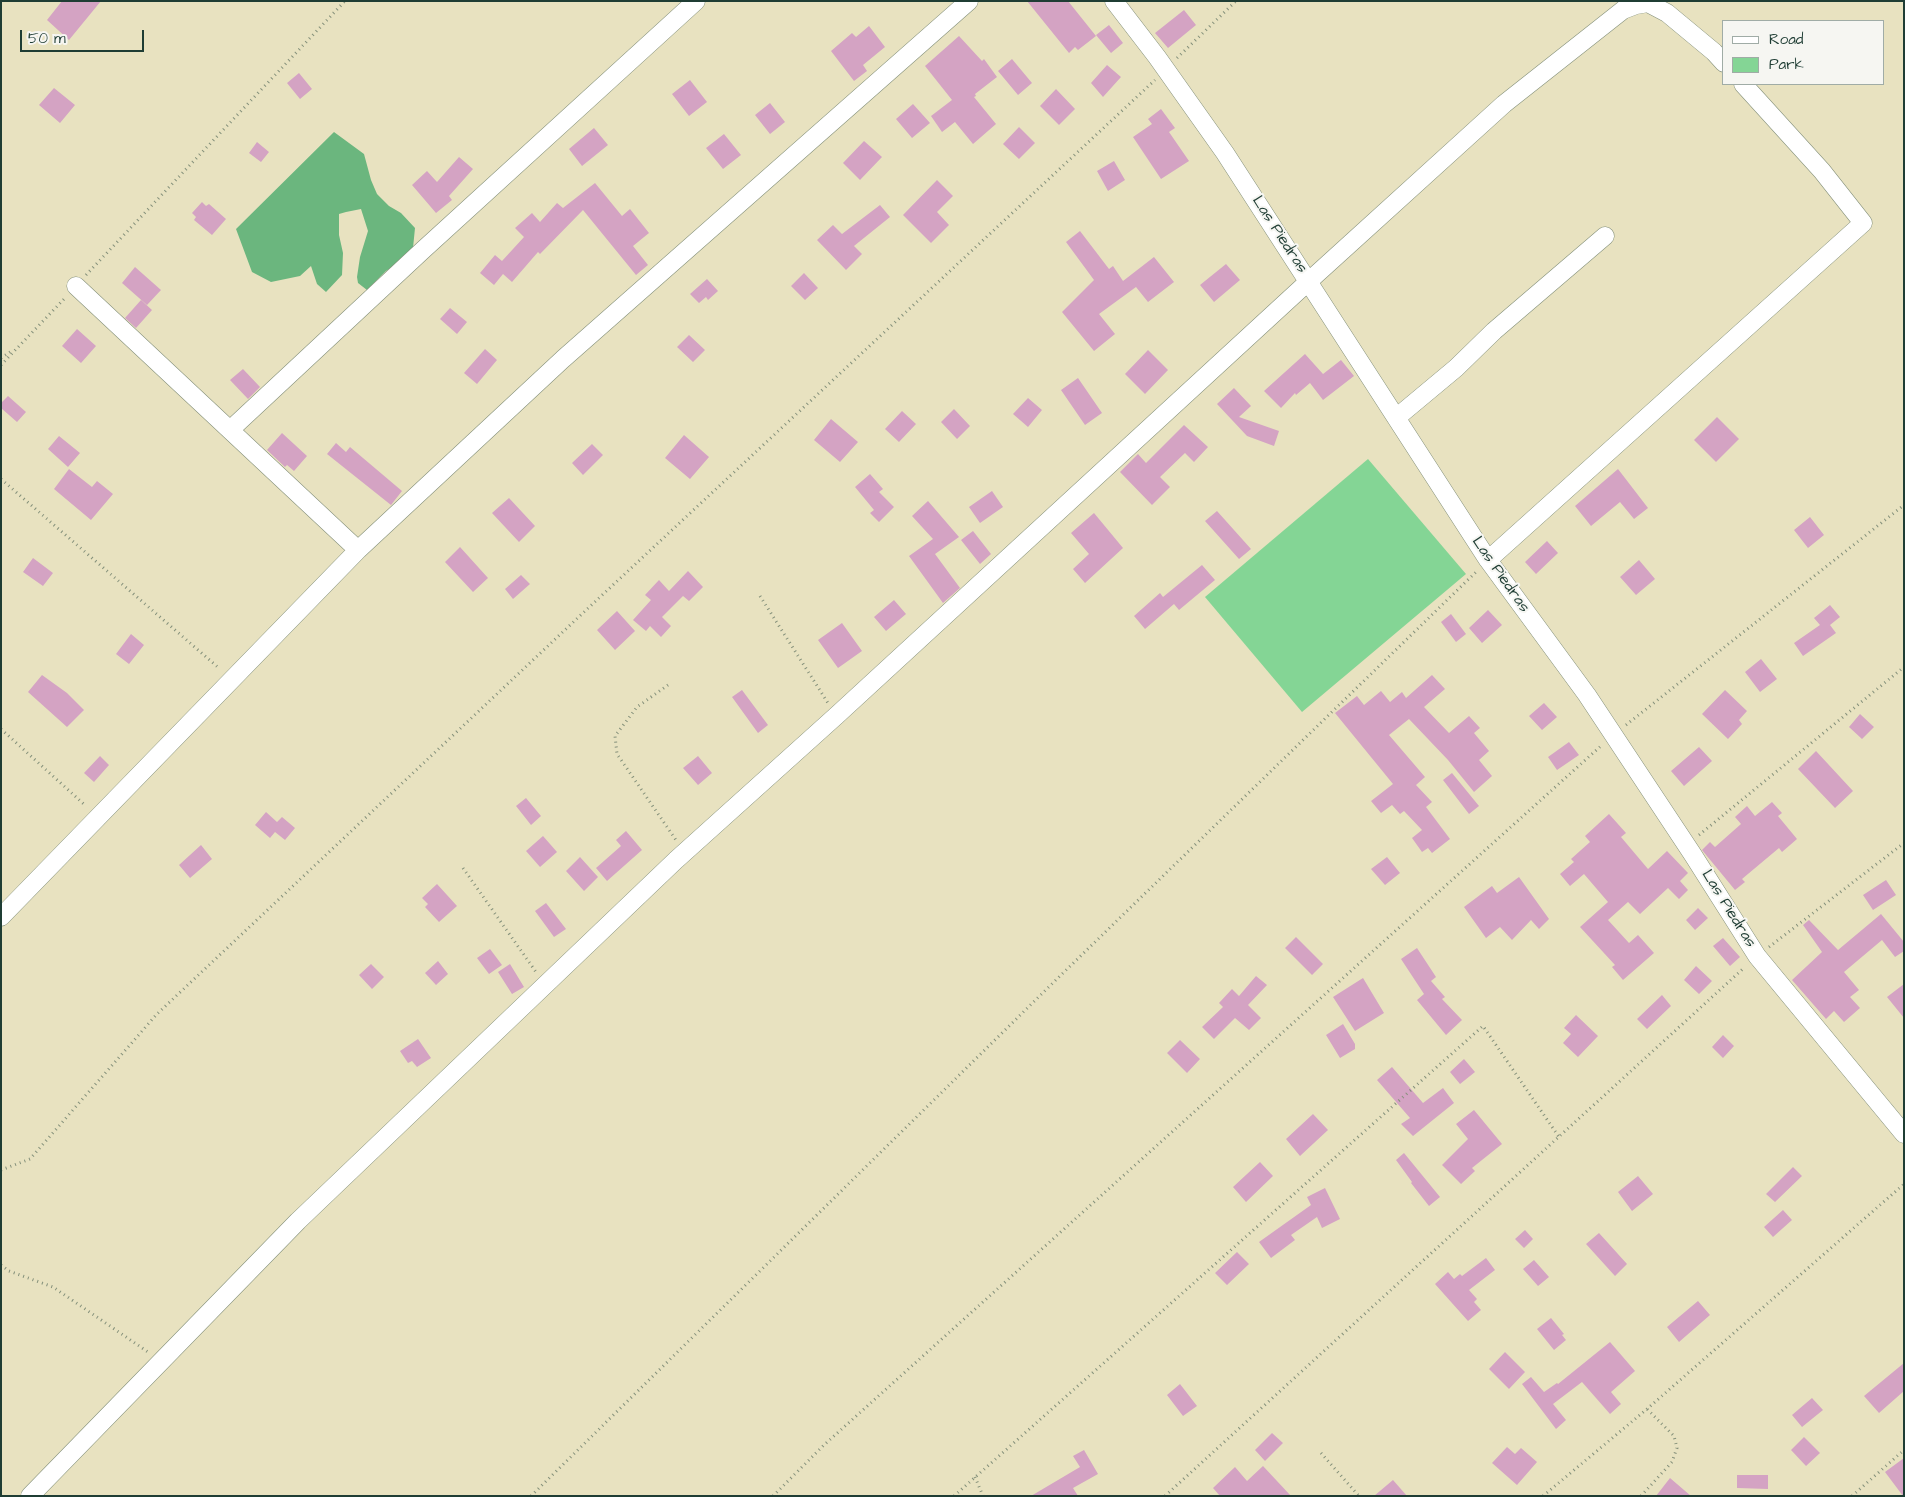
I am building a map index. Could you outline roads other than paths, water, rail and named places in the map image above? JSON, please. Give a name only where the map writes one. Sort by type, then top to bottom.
[{"type":"street","points":[[230,430],[675,18],[696,1]]},
{"type":"street","points":[[1,917],[358,550],[564,359],[969,1]]},
{"type":"street","name":"Las Piedras","points":[[1114,1],[1166,69],[1225,153],[1488,560],[1587,694],[1758,956],[1904,1134]]},
{"type":"street","points":[[30,1496],[298,1221],[684,852],[836,716],[1504,104],[1623,10],[1648,3],[1667,13],[1722,61]]},
{"type":"street","points":[[1488,560],[1863,223],[1822,171],[1744,85]]},
{"type":"street","points":[[1396,418],[1456,368],[1494,331],[1605,236]]},
{"type":"street","points":[[76,286],[358,550]]}]
